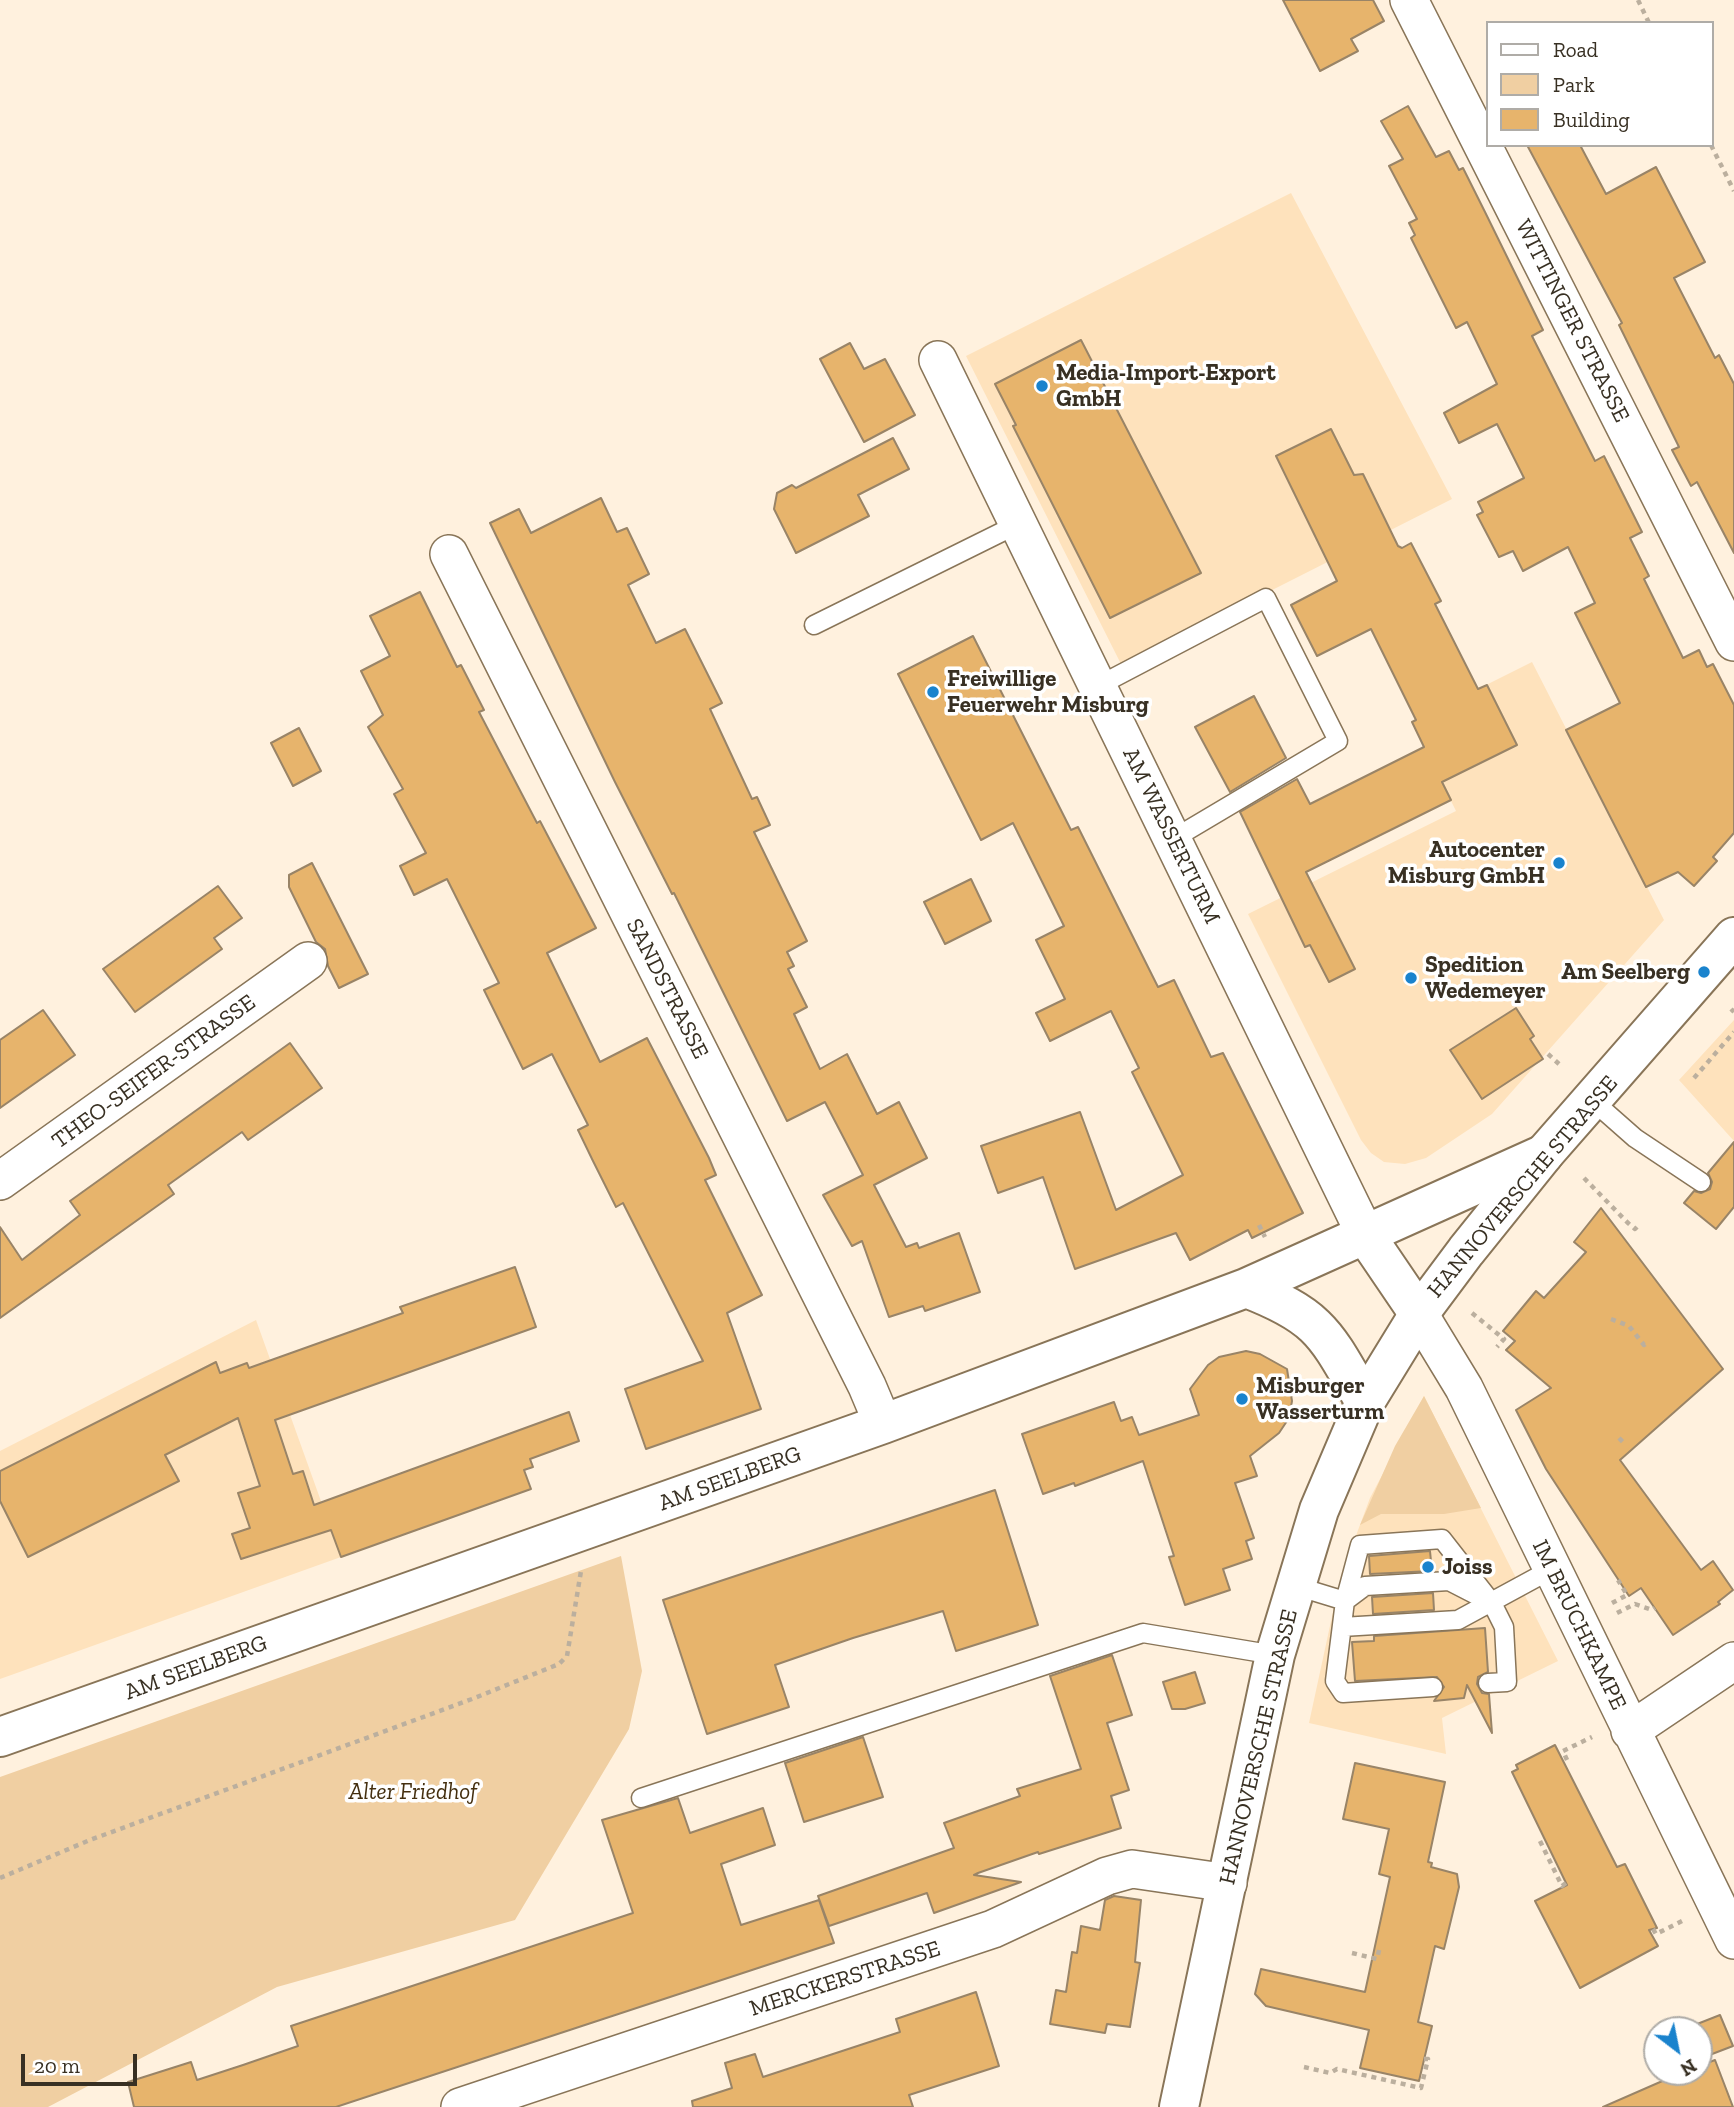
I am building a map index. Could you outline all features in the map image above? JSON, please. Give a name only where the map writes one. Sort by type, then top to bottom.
[{"type":"street","name":"WITTINGER STRASSE","points":[[1409,0],[1734,642]]},
{"type":"street","name":"AM WASSERTURM","points":[[938,360],[1366,1236]]},
{"type":"street","name":"SANDSTRASSE","points":[[449,554],[867,1386],[883,1424]]},
{"type":"street","name":"HANNOVERSCHE STRASSE","points":[[1180,2107],[1275,1655],[1319,1510],[1365,1402],[1419,1314],[1545,1154],[1734,937]]},
{"type":"street","name":"THEO-SEIFER-STRASSE","points":[[0,1181],[308,961]]},
{"type":"street","name":"AM SEELBERG","points":[[0,1737],[883,1424],[1246,1288],[1366,1236],[1437,1200],[1545,1154]]},
{"type":"street","points":[[1366,1236],[1419,1314]]},
{"type":"street","points":[[1246,1288],[1284,1302],[1316,1324],[1365,1402]]},
{"type":"street","name":"IM BRUCHKAMPE","points":[[1419,1314],[1464,1388],[1734,1940]]},
{"type":"street","points":[[1630,1731],[1734,1661]]},
{"type":"street","name":"MERCKERSTRASSE","points":[[460,2107],[993,1929],[1107,1875],[1132,1869],[1228,1883]]},
{"type":"lane","points":[[814,625],[1018,524]]},
{"type":"lane","points":[[1098,686],[1266,598],[1338,741],[1173,839]]},
{"type":"lane","points":[[1593,1101],[1635,1138],[1702,1182]]},
{"type":"lane","points":[[1433,1687],[1343,1693],[1335,1681],[1345,1601],[1360,1545],[1442,1539],[1492,1603],[1504,1627],[1507,1682],[1488,1683]]},
{"type":"lane","points":[[1342,1627],[1458,1620],[1552,1569]]},
{"type":"lane","points":[[1345,1601],[1365,1586],[1449,1581],[1492,1603]]},
{"type":"lane","points":[[1296,1586],[1345,1601]]},
{"type":"lane","points":[[640,1798],[1143,1633],[1275,1655]]},
{"type":"path","points":[[1638,0],[1648,21]]},
{"type":"path","points":[[1712,147],[1734,191]]},
{"type":"path","points":[[1694,1078],[1734,1032]]},
{"type":"path","points":[[1722,1047],[1728,1053]]},
{"type":"path","points":[[1548,1054],[1559,1064]]},
{"type":"path","points":[[1584,1178],[1628,1223],[1635,1229],[1637,1227]]},
{"type":"path","points":[[1472,1314],[1511,1345]]},
{"type":"path","points":[[1611,1319],[1629,1326],[1644,1345],[1648,1342]]},
{"type":"path","points":[[1497,1347],[1504,1339]]},
{"type":"path","points":[[1619,1438],[1625,1444]]},
{"type":"path","points":[[0,1878],[90,1840],[472,1699],[559,1664],[566,1656],[575,1615],[583,1562],[580,1532]]},
{"type":"path","points":[[1615,1602],[1627,1595],[1618,1580]]},
{"type":"path","points":[[1619,1611],[1636,1604],[1652,1610],[1655,1608]]},
{"type":"path","points":[[1567,1760],[1563,1751],[1590,1738]]},
{"type":"path","points":[[1539,1841],[1562,1886],[1566,1883]]},
{"type":"path","points":[[1653,1929],[1656,1934],[1683,1920]]},
{"type":"path","points":[[1352,1953],[1377,1959],[1380,1946]]},
{"type":"path","points":[[1304,2067],[1331,2073],[1337,2069],[1421,2088],[1428,2059],[1424,2059]]},
{"type":"shaded area","points":[[1291,193],[1452,499],[1122,666],[966,356]]},
{"type":"shaded area","points":[[1532,662],[1664,920],[1492,1114],[1426,1158],[1405,1164],[1384,1162],[1371,1153],[1361,1140],[1248,914],[1456,811],[1412,722]]},
{"type":"shaded area","points":[[1734,1020],[1734,1141],[1679,1080]]},
{"type":"shaded area","points":[[256,1320],[341,1557],[0,1679],[0,1451]]},
{"type":"shaded area","name":"Joiss","points":[[1424,1396],[1558,1661],[1442,1718],[1446,1754],[1309,1723],[1336,1598],[1351,1549],[1370,1498]]},
{"type":"green space","points":[[1424,1396],[1481,1508],[1444,1514],[1381,1514],[1360,1525],[1395,1446]]},
{"type":"green space","name":"Alter Friedhof","points":[[621,1556],[642,1671],[629,1729],[515,1920],[277,1987],[48,2107],[0,2107],[0,1777]]},
{"type":"building","points":[[1283,0],[1373,0],[1384,21],[1351,39],[1358,51],[1320,71]]},
{"type":"building","points":[[1408,106],[1436,157],[1449,151],[1459,170],[1463,168],[1485,212],[1543,330],[1532,336],[1595,461],[1604,456],[1642,532],[1630,538],[1649,576],[1644,579],[1683,658],[1699,650],[1707,667],[1713,664],[1734,705],[1734,833],[1713,857],[1717,861],[1694,886],[1678,872],[1646,887],[1566,730],[1620,703],[1575,613],[1595,603],[1568,547],[1523,571],[1513,551],[1499,557],[1477,515],[1483,512],[1478,502],[1524,478],[1497,424],[1459,443],[1444,413],[1497,384],[1467,322],[1456,328],[1411,238],[1415,235],[1409,223],[1417,219],[1389,166],[1403,159],[1381,121]]},
{"type":"building","points":[[1528,147],[1581,147],[1606,194],[1656,167],[1705,262],[1674,278],[1715,358],[1719,355],[1734,384],[1734,553],[1697,482],[1691,486],[1672,450],[1679,447],[1619,325],[1622,323]]},
{"type":"building","points":[[1081,340],[1201,573],[1110,618],[1013,426],[1016,425],[995,384]]},
{"type":"building","points":[[850,343],[864,369],[885,359],[915,415],[864,442],[820,359]]},
{"type":"building","points":[[1331,429],[1354,475],[1363,474],[1398,546],[1402,548],[1411,543],[1441,601],[1435,604],[1478,689],[1487,685],[1517,745],[1442,782],[1451,800],[1306,872],[1355,969],[1329,982],[1310,945],[1305,947],[1240,812],[1297,779],[1310,804],[1424,747],[1412,722],[1416,720],[1371,629],[1317,656],[1291,605],[1337,581],[1276,456]]},
{"type":"building","points":[[893,438],[909,469],[858,495],[869,516],[796,553],[774,509],[777,493],[792,485],[796,488]]},
{"type":"building","points":[[601,498],[617,532],[627,528],[649,574],[628,585],[656,643],[685,629],[722,703],[710,709],[752,799],[757,797],[770,825],[754,832],[807,941],[787,952],[794,966],[788,969],[807,1007],[794,1014],[820,1069],[847,1054],[877,1114],[899,1102],[927,1158],[874,1185],[906,1247],[917,1243],[919,1248],[959,1233],[980,1292],[925,1311],[923,1306],[889,1317],[862,1241],[852,1246],[823,1195],[863,1175],[825,1102],[787,1121],[674,893],[672,894],[615,782],[490,523],[519,509],[531,533]]},
{"type":"building","points":[[420,592],[457,667],[461,665],[484,710],[479,712],[537,823],[540,821],[596,928],[547,953],[600,1062],[647,1038],[709,1158],[716,1175],[705,1180],[762,1295],[727,1313],[761,1409],[646,1449],[625,1389],[703,1361],[623,1203],[616,1207],[593,1161],[578,1130],[588,1125],[552,1054],[523,1069],[484,990],[499,983],[447,879],[414,895],[400,866],[426,853],[394,794],[403,789],[368,727],[383,715],[361,671],[390,656],[370,616]]},
{"type":"building","points":[[973,636],[1071,830],[1078,827],[1158,987],[1174,980],[1211,1057],[1223,1053],[1303,1213],[1252,1238],[1248,1230],[1190,1260],[1176,1233],[1075,1269],[1043,1177],[998,1193],[981,1146],[1080,1112],[1116,1210],[1183,1175],[1132,1072],[1139,1068],[1111,1011],[1050,1041],[1036,1013],[1065,999],[1036,940],[1064,926],[1013,823],[981,840],[898,674]]},
{"type":"building","points":[[1254,696],[1286,758],[1230,792],[1195,727]]},
{"type":"building","points":[[299,728],[321,771],[293,786],[271,743]]},
{"type":"building","points":[[312,863],[368,974],[339,988],[328,966],[325,949],[316,942],[289,887],[289,875]]},
{"type":"building","points":[[971,879],[991,921],[945,944],[924,902]]},
{"type":"building","points":[[218,886],[242,918],[214,938],[222,949],[135,1012],[103,969]]},
{"type":"building","points":[[1516,1008],[1534,1036],[1530,1039],[1543,1059],[1482,1099],[1450,1050]]},
{"type":"building","points":[[43,1010],[75,1055],[0,1108],[0,1040]]},
{"type":"building","points":[[290,1043],[322,1088],[248,1140],[242,1132],[168,1185],[174,1194],[0,1318],[0,1227],[22,1260],[80,1215],[70,1201]]},
{"type":"building","points":[[1734,1142],[1734,1207],[1716,1229],[1684,1203],[1694,1191],[1701,1193],[1710,1189],[1712,1182],[1708,1173]]},
{"type":"building","points":[[1601,1208],[1723,1369],[1620,1460],[1701,1570],[1713,1561],[1733,1590],[1718,1602],[1720,1604],[1673,1635],[1641,1588],[1629,1596],[1546,1469],[1516,1410],[1551,1388],[1506,1350],[1515,1341],[1503,1331],[1536,1291],[1544,1298],[1586,1252],[1574,1242]]},
{"type":"building","points":[[515,1267],[536,1327],[275,1420],[293,1474],[303,1471],[314,1505],[569,1412],[579,1441],[530,1459],[533,1467],[524,1470],[531,1489],[341,1557],[331,1530],[241,1559],[232,1534],[250,1528],[238,1493],[260,1486],[238,1418],[165,1455],[179,1481],[28,1557],[0,1501],[0,1471],[216,1362],[220,1373],[247,1363],[249,1368],[403,1313],[400,1307]]},
{"type":"building","points":[[1246,1351],[1260,1354],[1287,1369],[1292,1401],[1289,1418],[1279,1433],[1250,1456],[1257,1476],[1235,1483],[1254,1538],[1246,1541],[1252,1559],[1223,1569],[1230,1590],[1185,1605],[1169,1557],[1174,1556],[1143,1461],[1075,1486],[1074,1483],[1043,1494],[1022,1434],[1114,1402],[1121,1421],[1132,1417],[1139,1435],[1199,1415],[1190,1389],[1208,1365],[1219,1357]]},
{"type":"building","points":[[995,1490],[1038,1625],[956,1651],[943,1611],[853,1638],[775,1665],[789,1707],[707,1734],[663,1600]]},
{"type":"building","points":[[1430,1551],[1432,1571],[1370,1574],[1369,1556]]},
{"type":"building","points":[[1433,1593],[1434,1610],[1373,1614],[1372,1597]]},
{"type":"building","points":[[1485,1628],[1488,1672],[1478,1677],[1477,1684],[1482,1693],[1489,1694],[1492,1733],[1467,1685],[1464,1698],[1434,1701],[1444,1687],[1437,1677],[1355,1681],[1352,1642],[1374,1641],[1374,1636]]},
{"type":"building","points":[[1112,1655],[1132,1715],[1107,1723],[1129,1790],[1111,1796],[1121,1828],[978,1873],[974,1875],[1021,1882],[934,1913],[927,1893],[829,1926],[818,1896],[954,1848],[944,1823],[1020,1796],[1017,1789],[1081,1769],[1050,1676]]},
{"type":"building","points":[[1195,1672],[1205,1703],[1185,1709],[1172,1709],[1163,1682]]},
{"type":"building","points":[[863,1737],[883,1797],[804,1822],[785,1763]]},
{"type":"building","points":[[1555,1745],[1617,1867],[1625,1864],[1657,1928],[1649,1930],[1658,1946],[1580,1988],[1535,1901],[1567,1885],[1512,1772],[1518,1769],[1516,1765]]},
{"type":"building","points":[[1355,1763],[1445,1782],[1428,1862],[1432,1863],[1431,1867],[1457,1874],[1459,1887],[1444,1949],[1435,1946],[1418,2022],[1432,2026],[1419,2081],[1360,2068],[1369,2030],[1266,2006],[1255,1994],[1261,1969],[1365,1992],[1390,1877],[1379,1874],[1389,1829],[1343,1819]]},
{"type":"building","points":[[678,1798],[690,1833],[763,1808],[775,1845],[721,1864],[741,1925],[819,1900],[834,1943],[336,2107],[134,2107],[128,2082],[191,2062],[197,2080],[243,2065],[298,2046],[291,2026],[633,1913],[602,1820]]},
{"type":"building","points":[[1114,1896],[1141,1900],[1135,1962],[1140,1963],[1130,2027],[1107,2024],[1105,2033],[1050,2024],[1056,1990],[1066,1992],[1072,1952],[1077,1953],[1081,1926],[1100,1930],[1105,1900]]},
{"type":"building","points":[[976,1992],[999,2066],[909,2095],[913,2107],[693,2107],[692,2101],[732,2088],[725,2063],[755,2054],[763,2077],[900,2032],[896,2019]]},
{"type":"building","points":[[1720,2015],[1733,2046],[1713,2054],[1713,2018]]},
{"type":"building","points":[[1715,2060],[1733,2107],[1603,2107],[1651,2086],[1713,2086]]},
{"type":"place","name":"Media-Import-Export GmbH","points":[[1042,386]]},
{"type":"place","name":"Freiwillige Feuerwehr Misburg","points":[[933,692]]},
{"type":"place","name":"Autocenter Misburg GmbH","points":[[1559,863]]},
{"type":"place","name":"Am Seelberg","points":[[1704,972]]},
{"type":"place","name":"Spedition Wedemeyer","points":[[1411,978]]},
{"type":"place","name":"Misburger Wasserturm","points":[[1242,1399]]},
{"type":"place","name":"Joiss","points":[[1428,1567]]}]
